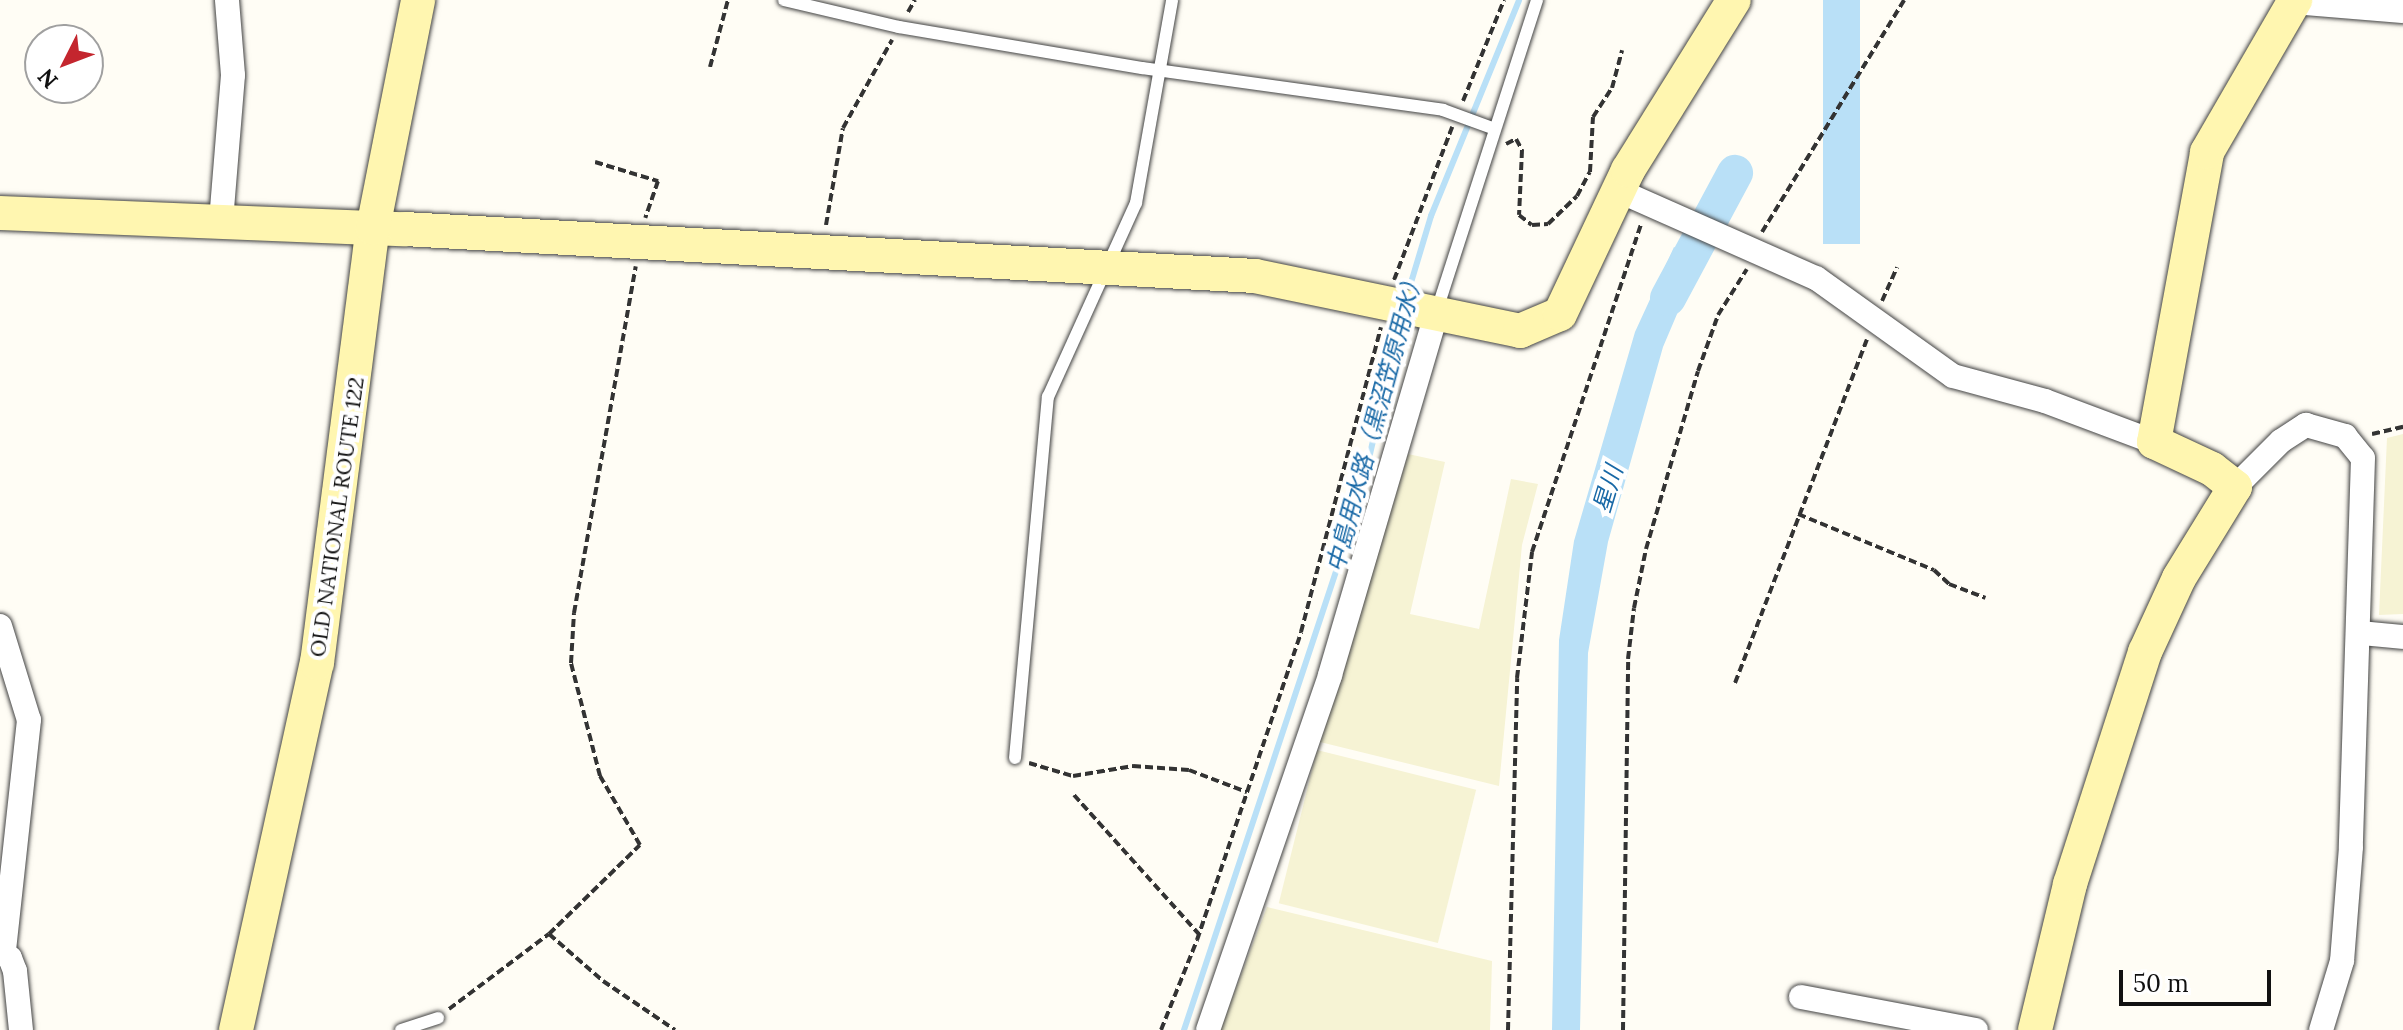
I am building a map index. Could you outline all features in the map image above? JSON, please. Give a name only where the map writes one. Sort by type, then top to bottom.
[{"type":"street","points":[[221,221],[233,75],[227,0]]},
{"type":"street","name":"OLD NATIONAL ROUTE 122","points":[[236,1030],[320,648],[373,228],[418,0]]},
{"type":"street","points":[[0,213],[638,241],[1255,276],[1404,307],[1495,330],[1520,331],[1548,322],[1560,314],[1617,190],[1734,0]]},
{"type":"street","points":[[2154,442],[2207,152],[2294,1],[2403,11]]},
{"type":"street","points":[[1617,190],[1650,213],[1754,250],[1816,278],[1875,317],[1953,376],[2045,401],[2154,442],[2212,469],[2235,487]]},
{"type":"street","points":[[1208,1030],[1330,675],[1404,307]]},
{"type":"street","points":[[2035,1030],[2070,884],[2145,652],[2179,578],[2235,487],[2281,441],[2306,425],[2356,442],[2366,487],[2342,961],[2321,1030]]},
{"type":"street","points":[[0,626],[29,720],[2,952],[15,971],[21,1030]]},
{"type":"street","points":[[2361,633],[2403,637]]},
{"type":"street","points":[[1801,997],[1976,1030]]},
{"type":"lane","points":[[784,0],[899,27],[1443,110],[1489,127]]},
{"type":"lane","points":[[1015,758],[1048,397],[1136,203],[1172,0]]},
{"type":"lane","points":[[1404,307],[1489,127],[1537,0]]},
{"type":"lane","points":[[401,1030],[438,1018]]},
{"type":"path","points":[[710,67],[728,0]]},
{"type":"path","points":[[821,253],[843,128],[915,0]]},
{"type":"path","points":[[1161,1030],[1199,934],[1301,632],[1404,307],[1460,116],[1504,0]]},
{"type":"path","points":[[1623,1030],[1627,690],[1634,608],[1649,536],[1698,371],[1718,315],[1781,194],[1904,0]]},
{"type":"path","points":[[1504,145],[1516,139],[1522,150],[1519,215],[1532,225],[1548,224],[1577,196],[1590,172],[1593,117],[1612,88],[1622,50]]},
{"type":"path","points":[[438,1018],[549,934],[640,845],[600,776],[571,663],[574,613],[638,241],[658,181],[595,162]]},
{"type":"path","points":[[1508,1030],[1517,678],[1532,552],[1650,213]]},
{"type":"path","points":[[1735,683],[1798,514],[1897,267]]},
{"type":"path","points":[[2356,442],[2403,427]]},
{"type":"path","points":[[1798,514],[1934,570],[1949,584],[1985,598]]},
{"type":"path","points":[[1015,758],[1073,776],[1133,766],[1189,770],[1247,792]]},
{"type":"path","points":[[1074,795],[1199,934]]},
{"type":"path","points":[[549,934],[603,981],[675,1030]]},
{"type":"shaded area","points":[[2403,434],[2403,614],[2379,615],[2387,438]]},
{"type":"shaded area","points":[[1408,454],[1445,462],[1410,614],[1479,629],[1511,479],[1538,484],[1522,545],[1499,786],[1320,742]]},
{"type":"shaded area","points":[[1317,750],[1476,790],[1438,943],[1279,903]]},
{"type":"shaded area","points":[[1267,907],[1492,961],[1490,1030],[1220,1030]]},
{"type":"water","points":[[1823,0],[1860,0],[1860,244],[1823,244]]},
{"type":"water","points":[[1674,247],[1700,260],[1663,347],[1608,542],[1588,653],[1580,1030],[1552,1030],[1559,640],[1574,541],[1635,332]]},
{"type":"waterway","name":"中島用水路（黒沼笠原用水）","points":[[1407,296],[1431,216],[1519,0]]},
{"type":"waterway","name":"星川","points":[[1668,298],[1735,173]]},
{"type":"waterway","name":"中島用水路（黒沼笠原用水）","points":[[1184,1030],[1359,502],[1401,319]]}]
